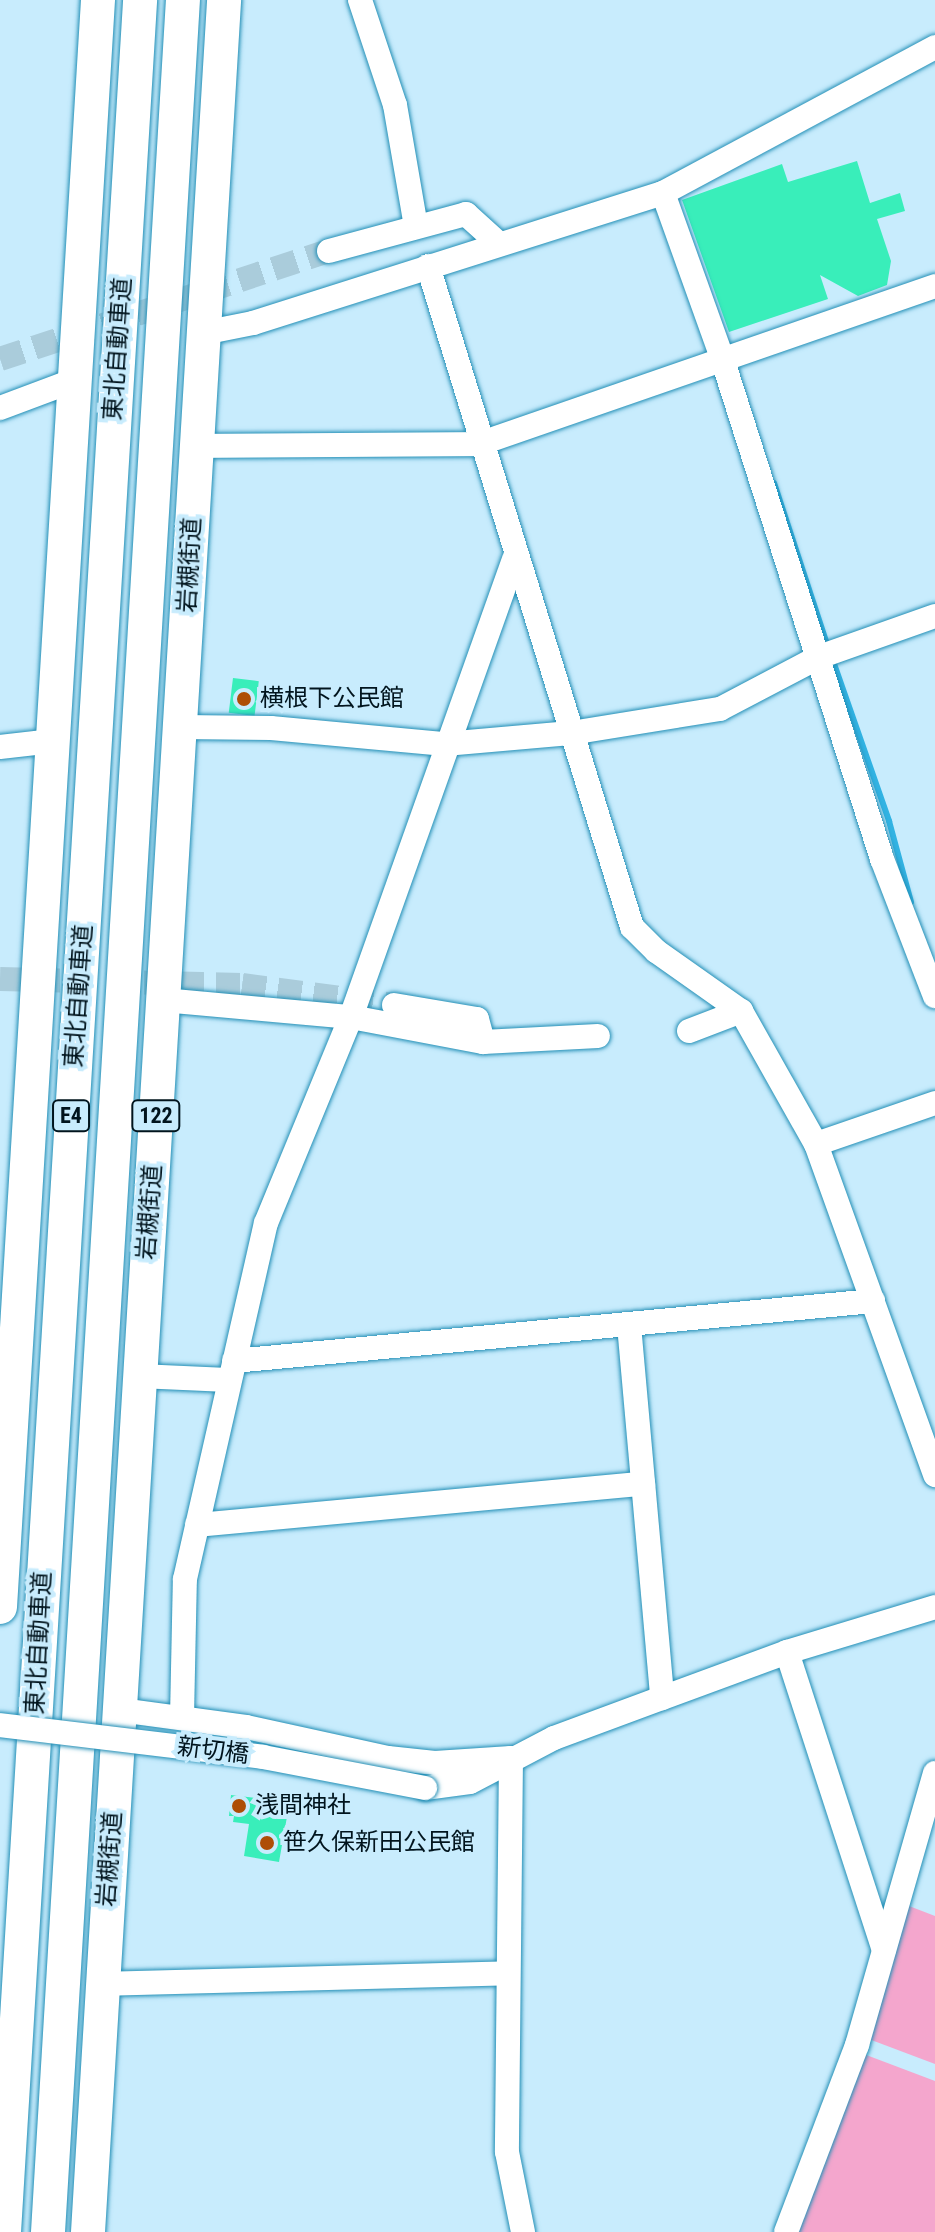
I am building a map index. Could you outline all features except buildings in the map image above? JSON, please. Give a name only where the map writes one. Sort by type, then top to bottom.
[{"type":"highway","points":[[0,1607],[6,1372],[53,741],[98,0]]},
{"type":"highway","name":"東北自動車道","points":[[4,2232],[140,0]]},
{"type":"highway","name":"東北自動車道","points":[[48,2232],[183,0]]},
{"type":"highway","name":"岩槻街道","points":[[88,2232],[224,0]]},
{"type":"street","points":[[360,0],[395,105],[416,226]]},
{"type":"street","points":[[203,333],[253,323],[497,242],[663,193],[935,47]]},
{"type":"street","points":[[663,193],[722,358],[882,859],[927,948],[935,996]]},
{"type":"street","points":[[329,251],[466,214],[497,242]]},
{"type":"street","points":[[428,266],[514,559],[632,927],[656,951],[741,1011],[816,1144],[935,1475]]},
{"type":"street","points":[[197,446],[479,444],[935,286]]},
{"type":"street","points":[[0,408],[75,380]]},
{"type":"street","points":[[182,1717],[185,1579],[266,1223],[351,1017],[445,744],[514,559]]},
{"type":"street","points":[[181,727],[271,728],[445,744],[571,733],[720,709],[819,657],[935,616]]},
{"type":"street","points":[[0,747],[53,741]]},
{"type":"street","points":[[163,1000],[351,1017],[483,1042],[598,1036]]},
{"type":"street","points":[[394,1005],[477,1019],[483,1042]]},
{"type":"street","points":[[689,1031],[741,1011]]},
{"type":"street","points":[[816,1144],[935,1103]]},
{"type":"street","points":[[140,1376],[231,1371],[629,1325],[873,1301]]},
{"type":"street","points":[[629,1325],[662,1698]]},
{"type":"street","points":[[197,1525],[643,1484]]},
{"type":"street","points":[[120,1710],[182,1717],[388,1758],[435,1763],[511,1758],[787,1652],[935,1607]]},
{"type":"street","points":[[787,1652],[884,1950]]},
{"type":"street","name":"新切橋","points":[[0,1725],[263,1757],[425,1788],[470,1782],[511,1758]]},
{"type":"street","points":[[511,1758],[507,2152],[523,2232]]},
{"type":"street","points":[[786,2232],[857,2045],[935,1773]]},
{"type":"street","points":[[101,1984],[508,1973]]},
{"type":"shaded area","points":[[909,1906],[935,1916],[935,2064],[866,2038]]},
{"type":"shaded area","points":[[861,2053],[935,2081],[935,2232],[795,2232]]},
{"type":"waterway","points":[[774,483],[828,647]]},
{"type":"waterway","points":[[832,658],[889,821],[911,902]]},
{"type":"tunnel","points":[[0,359],[329,251]]},
{"type":"tunnel","points":[[0,979],[242,985],[394,1005]]},
{"type":"place","name":"横根下公民館","points":[[244,699]]},
{"type":"place","name":"浅間神社","points":[[239,1806]]},
{"type":"place","name":"笹久保新田公民館","points":[[267,1843]]}]
